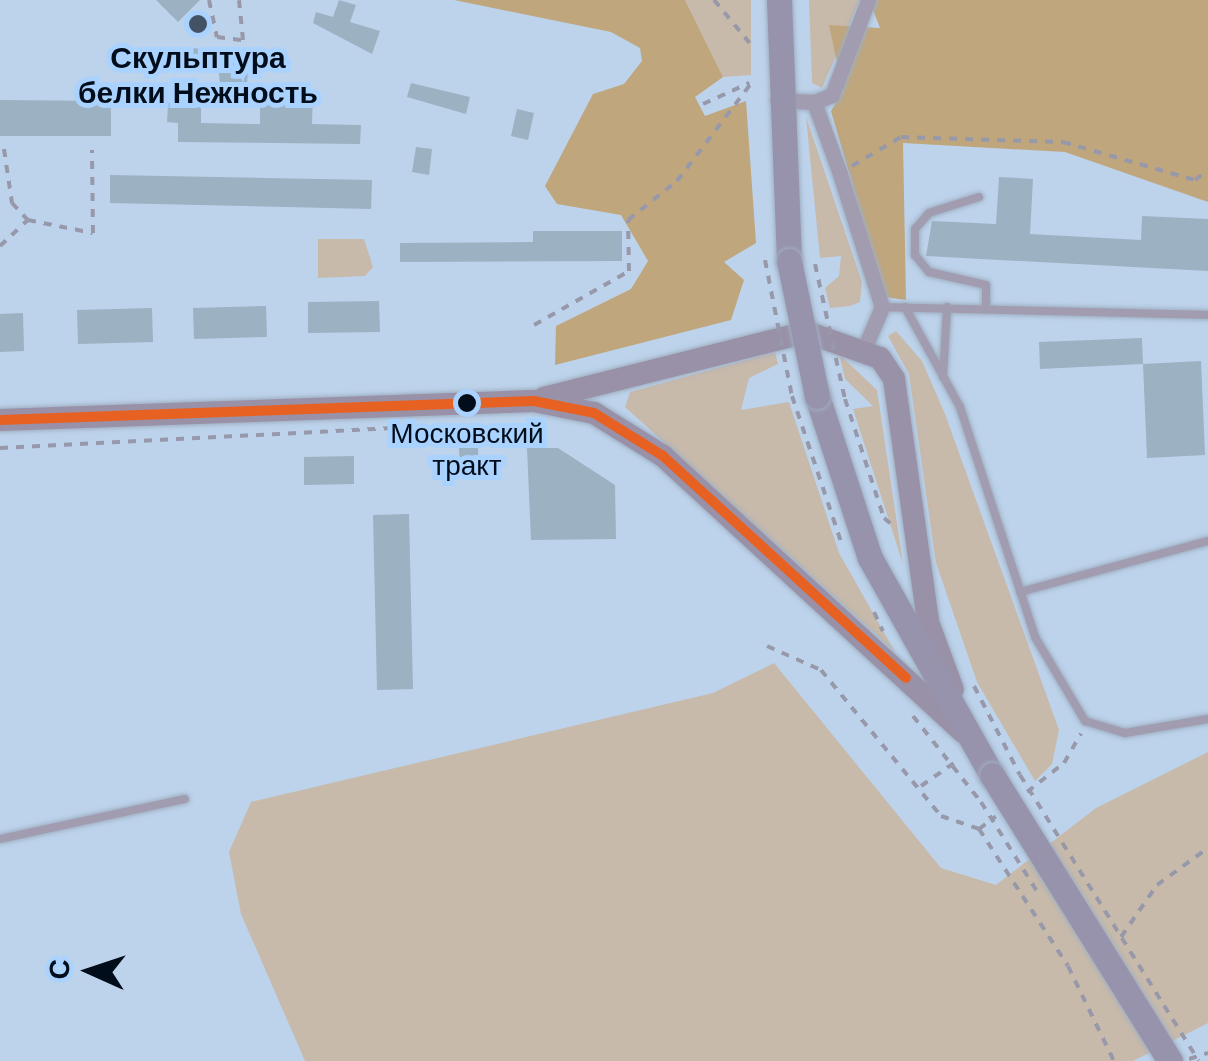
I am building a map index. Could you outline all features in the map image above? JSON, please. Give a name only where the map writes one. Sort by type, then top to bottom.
[{"type":"main road","points":[[780,0],[777,261],[805,396],[870,558],[971,740],[1170,1061]]},
{"type":"main road","points":[[0,420],[534,400],[806,332],[864,348],[894,379],[928,622],[971,740]]},
{"type":"main road","points":[[534,400],[594,413],[663,456],[971,740]]},
{"type":"street","points":[[778,100],[814,102],[832,95],[868,0]]},
{"type":"street","points":[[814,102],[882,307],[864,348]]},
{"type":"lane","points":[[979,197],[928,213],[914,229],[915,254],[929,272],[986,285],[986,304]]},
{"type":"lane","points":[[882,307],[986,304],[1208,316]]},
{"type":"lane","points":[[905,307],[943,376],[1020,592],[1058,683],[1088,722],[1125,733],[1208,720]]},
{"type":"lane","points":[[943,376],[947,307]]},
{"type":"lane","points":[[1020,592],[1208,541]]},
{"type":"lane","points":[[0,840],[185,799]]},
{"type":"path","points":[[209,0],[217,37],[243,40],[240,0]]},
{"type":"path","points":[[714,0],[754,47]]},
{"type":"path","points":[[534,324],[629,271],[628,220],[678,181],[753,81],[704,104]]},
{"type":"path","points":[[840,174],[901,137],[1063,142],[1195,180],[1208,170]]},
{"type":"path","points":[[4,149],[12,203],[28,220],[93,233],[92,150]]},
{"type":"path","points":[[0,246],[28,220]]},
{"type":"path","points":[[777,261],[805,396]]},
{"type":"path","points":[[816,264],[845,400]]},
{"type":"path","points":[[0,448],[405,428]]},
{"type":"path","points":[[766,646],[821,670],[941,816],[978,830],[1068,966],[1114,1061]]},
{"type":"path","points":[[910,712],[981,802]]},
{"type":"path","points":[[1022,796],[1064,764],[1088,722]]},
{"type":"path","points":[[920,788],[954,763]]},
{"type":"path","points":[[1020,776],[1198,1061]]},
{"type":"path","points":[[978,830],[1007,808]]},
{"type":"path","points":[[1121,936],[1157,885],[1208,848]]},
{"type":"path","points":[[1180,1061],[1208,1053]]},
{"type":"shaded area","points":[[454,0],[685,0],[723,77],[695,97],[705,116],[746,101],[756,243],[724,262],[744,280],[731,320],[555,365],[556,326],[631,289],[648,261],[621,215],[557,204],[545,186],[593,94],[624,84],[642,61],[640,48],[611,32]]},
{"type":"shaded area","points":[[685,0],[751,0],[751,75],[723,77]]},
{"type":"shaded area","points":[[809,0],[860,0],[822,88],[812,83]]},
{"type":"shaded area","points":[[869,0],[1208,0],[1208,202],[1065,152],[903,143],[906,300],[885,297],[831,111],[843,91],[829,25],[880,28]]},
{"type":"shaded area","points":[[806,117],[862,282],[860,302],[850,306],[830,308],[825,288],[839,276],[841,256],[820,258]]},
{"type":"shaded area","points":[[318,239],[364,239],[373,267],[365,276],[318,278]]},
{"type":"shaded area","points":[[896,331],[922,361],[945,414],[1059,730],[1052,764],[1035,781],[977,682],[936,563],[909,374],[888,336]]},
{"type":"shaded area","points":[[775,352],[778,364],[749,378],[741,410],[789,402],[839,553],[895,652],[625,407],[630,392]]},
{"type":"shaded area","points":[[839,354],[877,390],[903,564],[853,409],[873,406],[845,379]]},
{"type":"shaded area","points":[[774,663],[941,868],[996,885],[1096,808],[1208,752],[1208,1023],[1133,1061],[305,1061],[241,914],[229,852],[251,802],[713,693]]},
{"type":"building","points":[[156,0],[200,0],[178,22]]},
{"type":"building","points":[[339,0],[356,5],[350,22],[380,31],[372,54],[313,23],[316,12],[333,17]]},
{"type":"building","points":[[168,47],[250,51],[247,84],[220,83],[218,67],[167,65]]},
{"type":"building","points":[[411,83],[470,97],[466,114],[407,97]]},
{"type":"building","points":[[260,91],[313,92],[312,124],[361,125],[360,144],[178,142],[178,123],[167,122],[168,103],[201,104],[201,123],[260,124]]},
{"type":"building","points":[[0,100],[111,101],[111,136],[0,136]]},
{"type":"building","points":[[517,109],[534,113],[528,140],[511,136]]},
{"type":"building","points":[[416,147],[432,149],[429,175],[412,172]]},
{"type":"building","points":[[110,175],[372,180],[371,209],[110,203]]},
{"type":"building","points":[[999,177],[1033,179],[1030,234],[1141,240],[1142,216],[1208,219],[1208,271],[926,256],[932,221],[996,224]]},
{"type":"building","points":[[533,231],[622,231],[622,261],[400,262],[400,243],[533,242]]},
{"type":"building","points":[[379,301],[380,332],[308,333],[308,302]]},
{"type":"building","points":[[266,306],[267,337],[194,339],[193,308]]},
{"type":"building","points":[[152,308],[153,342],[78,344],[77,310]]},
{"type":"building","points":[[23,313],[24,351],[0,352],[0,314]]},
{"type":"building","points":[[1142,338],[1143,364],[1040,369],[1039,342]]},
{"type":"building","points":[[1201,361],[1205,455],[1147,458],[1143,364]]},
{"type":"building","points":[[459,448],[478,448],[479,471],[460,471]]},
{"type":"building","points":[[527,448],[558,448],[615,485],[616,539],[531,540]]},
{"type":"building","points":[[354,456],[354,484],[304,485],[304,457]]},
{"type":"building","points":[[409,514],[413,689],[377,690],[373,515]]},
{"type":"transit line","points":[[0,420],[534,401],[594,413],[663,456],[906,678]]},
{"type":"place","name":"Скульптура белки Нежность","points":[[198,24]]},
{"type":"place","name":"Московский тракт","points":[[467,403]]}]
